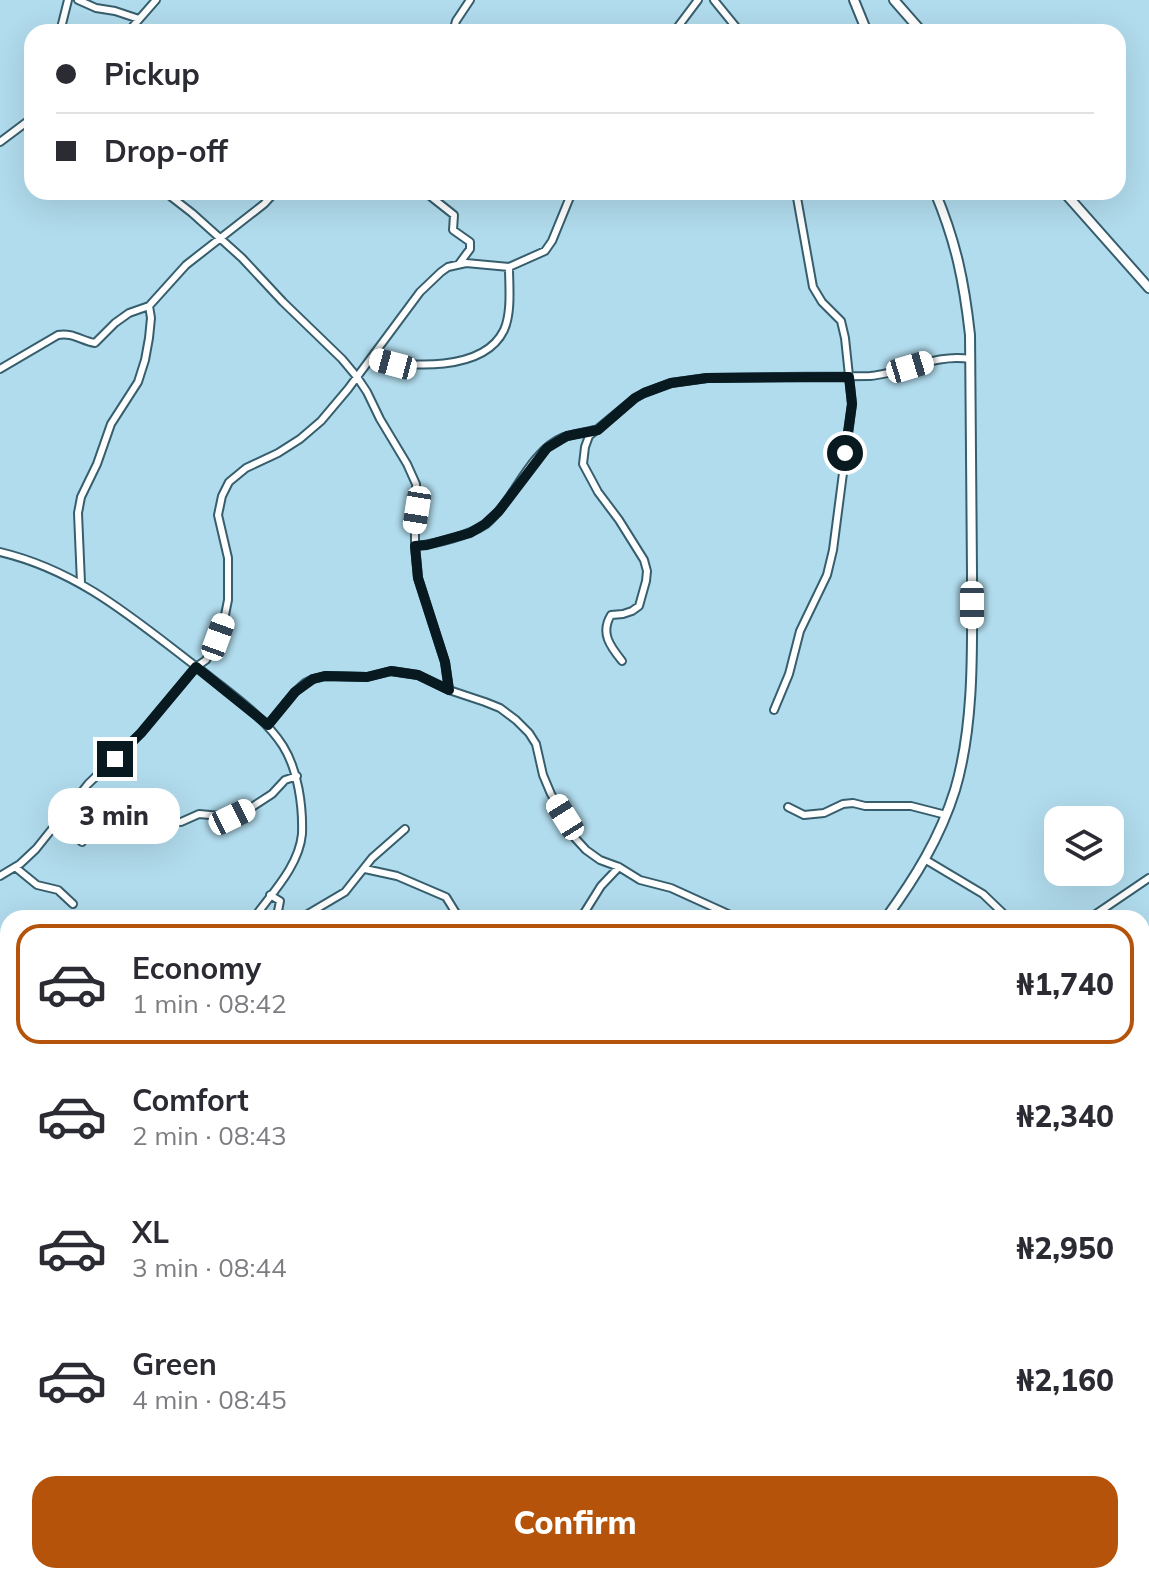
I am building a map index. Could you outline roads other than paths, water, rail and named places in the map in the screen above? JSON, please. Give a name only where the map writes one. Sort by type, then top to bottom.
[{"type":"main road","points":[[854,0],[864,24]]},
{"type":"main road","points":[[894,0],[915,24]]},
{"type":"main road","points":[[892,910],[926,860],[946,815],[960,771],[972,662],[970,359],[958,255],[938,200]]},
{"type":"main road","points":[[1071,200],[1149,288]]},
{"type":"street","points":[[62,24],[68,0]]},
{"type":"street","points":[[78,0],[139,19]]},
{"type":"street","points":[[135,24],[156,0]]},
{"type":"street","points":[[455,24],[470,0]]},
{"type":"street","points":[[680,24],[698,0]]},
{"type":"street","points":[[714,0],[734,24]]},
{"type":"street","points":[[0,142],[24,124]]},
{"type":"street","points":[[175,200],[242,258],[357,377],[407,464],[416,484],[418,578],[445,662],[449,690]]},
{"type":"street","points":[[0,369],[58,335],[65,334],[95,343],[129,313],[149,306],[186,265],[268,200]]},
{"type":"street","points":[[435,200],[454,215],[453,230],[470,242],[470,249],[459,264]]},
{"type":"street","points":[[0,876],[36,849],[88,784],[141,733],[196,667],[206,660],[224,620],[228,600],[228,558],[218,515],[220,501],[229,482],[246,468],[287,447],[330,413],[434,277],[448,267],[459,264],[509,267],[540,254],[549,246],[569,200]]},
{"type":"street","points":[[774,710],[789,674],[800,631],[827,575],[851,419],[851,389],[841,321],[822,302],[813,287],[797,200]]},
{"type":"street","points":[[371,358],[393,364],[454,363],[469,359],[490,346],[504,329],[509,303],[509,267]]},
{"type":"street","points":[[81,583],[78,513],[81,497],[111,424],[138,382],[149,338],[149,306]]},
{"type":"street","points":[[622,661],[609,645],[606,629],[608,618],[639,606],[647,571],[644,560],[583,464],[589,436],[635,398],[671,383],[728,376],[849,377],[886,374],[956,356],[970,359]]},
{"type":"street","points":[[415,546],[470,533],[485,524],[499,511],[547,448],[567,436],[598,430]]},
{"type":"street","points":[[0,552],[45,566],[81,583],[159,637],[268,725],[297,776],[302,836],[290,867],[260,910]]},
{"type":"street","points":[[268,725],[295,692],[313,679],[325,676],[367,677],[391,671],[418,675],[500,708],[529,733],[536,744],[551,794],[575,838],[586,850],[640,880],[671,888],[719,910]]},
{"type":"street","points":[[181,822],[199,814],[232,817],[272,794],[285,780],[297,776]]},
{"type":"street","points":[[788,807],[804,815],[824,813],[853,803],[911,806],[946,815]]},
{"type":"street","points":[[58,822],[82,842]]},
{"type":"street","points":[[315,910],[345,892],[372,858],[405,829]]},
{"type":"street","points":[[926,860],[983,894],[1000,910]]},
{"type":"street","points":[[15,867],[37,885],[58,890],[73,904]]},
{"type":"street","points":[[586,910],[601,886],[619,867]]},
{"type":"street","points":[[365,869],[397,876],[446,897],[454,910]]},
{"type":"street","points":[[1102,910],[1149,878]]},
{"type":"street","points":[[270,895],[280,901],[278,910]]}]
